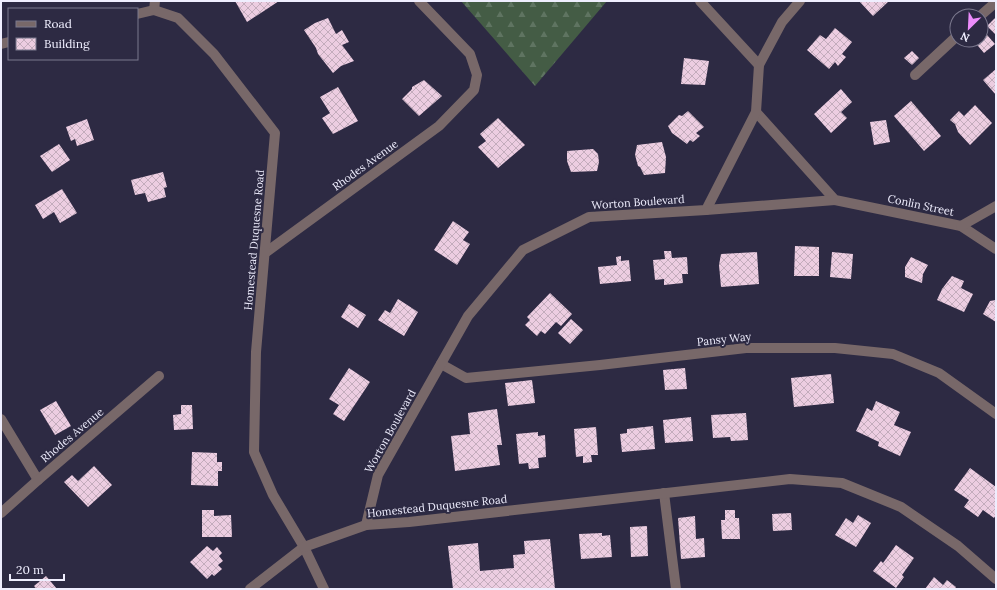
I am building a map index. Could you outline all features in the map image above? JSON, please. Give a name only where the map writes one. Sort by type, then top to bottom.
[{"type":"street","name":"Rhodes Avenue","points":[[265,253],[439,126],[474,90],[477,74],[470,54],[419,1]]},
{"type":"street","points":[[700,1],[759,65]]},
{"type":"street","points":[[706,210],[756,112],[759,65],[782,22],[800,1]]},
{"type":"street","name":"Homestead Duquesne Road","points":[[138,14],[155,6],[178,18],[214,54],[275,134],[256,352],[254,452],[273,495],[304,547],[366,525],[408,522],[790,479],[842,483],[901,507],[958,546],[996,579]]},
{"type":"street","points":[[915,76],[949,44]]},
{"type":"street","points":[[756,112],[835,200]]},
{"type":"street","name":"Conlin Street","points":[[706,210],[835,200],[961,226],[996,249]]},
{"type":"street","points":[[961,226],[996,206]]},
{"type":"street","name":"Worton Boulevard","points":[[366,525],[378,475],[468,316],[523,250],[589,217],[706,210]]},
{"type":"street","name":"Pansy Way","points":[[441,364],[466,378],[600,365],[746,348],[835,348],[893,354],[938,373],[996,414]]},
{"type":"street","name":"Rhodes Avenue","points":[[1,513],[159,376]]},
{"type":"street","points":[[1,419],[38,480]]},
{"type":"street","points":[[664,493],[676,589]]},
{"type":"street","points":[[250,589],[304,547],[324,589]]},
{"type":"green space","points":[[461,1],[607,1],[535,86]]},
{"type":"building","points":[[235,1],[279,1],[247,22]]},
{"type":"building","points":[[859,1],[889,1],[873,16]]},
{"type":"building","points":[[996,17],[996,35],[989,28],[989,24]]},
{"type":"building","points":[[328,18],[336,34],[342,30],[349,42],[342,45],[354,61],[341,66],[333,73],[318,54],[316,48],[304,30],[315,23]]},
{"type":"building","points":[[835,28],[852,42],[842,54],[846,57],[838,66],[835,62],[829,69],[807,50],[820,35],[826,39]]},
{"type":"building","points":[[989,37],[995,44],[984,53],[980,48],[989,48]]},
{"type":"building","points":[[912,51],[919,58],[912,65],[904,58]]},
{"type":"building","points":[[684,58],[709,61],[705,85],[681,84]]},
{"type":"building","points":[[996,69],[996,95],[983,80]]},
{"type":"building","points":[[424,80],[442,96],[419,116],[402,99],[412,89],[412,87]]},
{"type":"building","points":[[338,87],[358,121],[333,134],[322,118],[330,113],[320,97]]},
{"type":"building","points":[[841,89],[852,102],[841,112],[847,118],[831,133],[814,114]]},
{"type":"building","points":[[911,101],[941,136],[924,151],[894,116]]},
{"type":"building","points":[[975,105],[992,123],[970,145],[958,132],[955,124],[950,120],[959,111],[964,116]]},
{"type":"building","points":[[688,111],[704,127],[696,133],[700,136],[693,142],[690,140],[687,144],[672,133],[668,126],[679,115],[682,116]]},
{"type":"building","points":[[498,118],[525,145],[498,168],[478,147],[486,141],[480,134]]},
{"type":"building","points":[[87,119],[94,140],[77,146],[75,139],[71,141],[66,127]]},
{"type":"building","points":[[886,120],[890,142],[874,145],[870,122]]},
{"type":"building","points":[[662,142],[666,157],[665,173],[644,175],[638,166],[635,155],[637,145]]},
{"type":"building","points":[[59,144],[70,160],[52,172],[40,156]]},
{"type":"building","points":[[593,149],[598,154],[599,162],[597,171],[571,172],[567,161],[567,151]]},
{"type":"building","points":[[163,172],[167,187],[164,188],[166,197],[148,202],[145,193],[135,195],[131,180]]},
{"type":"building","points":[[62,189],[77,213],[60,223],[54,212],[43,219],[35,205]]},
{"type":"building","points":[[453,221],[469,232],[463,240],[470,244],[457,265],[434,250]]},
{"type":"building","points":[[795,246],[819,247],[819,276],[794,276]]},
{"type":"building","points":[[664,251],[671,251],[672,258],[687,257],[688,274],[682,274],[683,283],[664,285],[664,279],[655,280],[653,260],[665,259]]},
{"type":"building","points":[[757,252],[759,284],[721,287],[719,265],[721,254]]},
{"type":"building","points":[[832,252],[853,254],[851,279],[830,277]]},
{"type":"building","points":[[621,256],[621,261],[629,260],[631,281],[600,284],[598,267],[617,265],[616,257]]},
{"type":"building","points":[[911,257],[928,265],[923,274],[922,283],[905,277],[905,267]]},
{"type":"building","points":[[952,276],[964,281],[961,288],[973,294],[964,312],[937,300],[942,289]]},
{"type":"building","points":[[550,293],[572,314],[561,326],[556,322],[545,334],[541,331],[537,336],[525,325],[530,320],[527,317]]},
{"type":"building","points":[[398,299],[418,312],[404,336],[378,320],[385,310],[390,313]]},
{"type":"building","points":[[996,300],[996,322],[983,314],[990,301]]},
{"type":"building","points":[[349,304],[366,315],[358,328],[341,317]]},
{"type":"building","points":[[571,319],[583,330],[570,344],[558,333]]},
{"type":"building","points":[[349,368],[370,382],[344,421],[333,414],[339,405],[329,399]]},
{"type":"building","points":[[685,368],[687,389],[665,390],[663,370]]},
{"type":"building","points":[[831,374],[834,403],[794,407],[791,378]]},
{"type":"building","points":[[532,380],[535,403],[508,406],[505,383]]},
{"type":"building","points":[[56,401],[71,426],[55,435],[40,410]]},
{"type":"building","points":[[876,401],[900,412],[894,425],[911,432],[900,456],[878,446],[879,442],[856,431],[867,408],[872,411]]},
{"type":"building","points":[[181,405],[192,405],[193,429],[174,430],[173,415],[181,414]]},
{"type":"building","points":[[497,409],[502,445],[497,445],[500,465],[455,471],[451,436],[470,434],[468,413]]},
{"type":"building","points":[[746,413],[748,440],[731,441],[730,437],[713,438],[711,415]]},
{"type":"building","points":[[691,417],[693,441],[665,443],[663,420]]},
{"type":"building","points":[[653,426],[655,449],[622,452],[620,434],[627,433],[627,429]]},
{"type":"building","points":[[596,427],[598,455],[591,455],[592,462],[583,463],[583,456],[576,457],[574,429]]},
{"type":"building","points":[[538,432],[538,436],[545,435],[546,457],[538,458],[539,468],[529,469],[528,463],[519,464],[516,434]]},
{"type":"building","points":[[192,452],[217,453],[217,462],[222,462],[222,471],[218,471],[218,486],[191,485]]},
{"type":"building","points":[[94,466],[112,485],[88,507],[64,482],[72,475],[78,481]]},
{"type":"building","points":[[970,468],[996,487],[996,515],[994,518],[983,510],[978,517],[964,507],[969,500],[954,490]]},
{"type":"building","points":[[202,510],[214,510],[214,516],[231,515],[232,537],[202,537]]},
{"type":"building","points":[[725,510],[735,510],[735,518],[739,518],[740,539],[722,539],[721,520],[725,520]]},
{"type":"building","points":[[791,513],[792,530],[773,531],[772,514]]},
{"type":"building","points":[[858,515],[871,523],[856,547],[835,535],[846,518],[853,523]]},
{"type":"building","points":[[695,516],[696,539],[704,538],[705,557],[681,559],[678,518]]},
{"type":"building","points":[[647,526],[648,556],[631,557],[630,527]]},
{"type":"building","points":[[602,533],[602,536],[610,535],[612,557],[581,559],[579,534]]},
{"type":"building","points":[[550,539],[555,589],[453,589],[448,546],[478,543],[480,571],[514,568],[513,555],[525,554],[524,541]]},
{"type":"building","points":[[896,545],[914,558],[902,575],[904,577],[896,588],[873,571],[881,561],[883,563]]},
{"type":"building","points":[[207,546],[213,551],[217,547],[222,553],[219,556],[223,561],[218,565],[222,569],[214,576],[212,574],[207,579],[190,562]]},
{"type":"building","points":[[46,576],[57,589],[36,589],[34,586]]},
{"type":"building","points":[[934,577],[943,585],[947,580],[956,587],[955,589],[925,589]]}]
